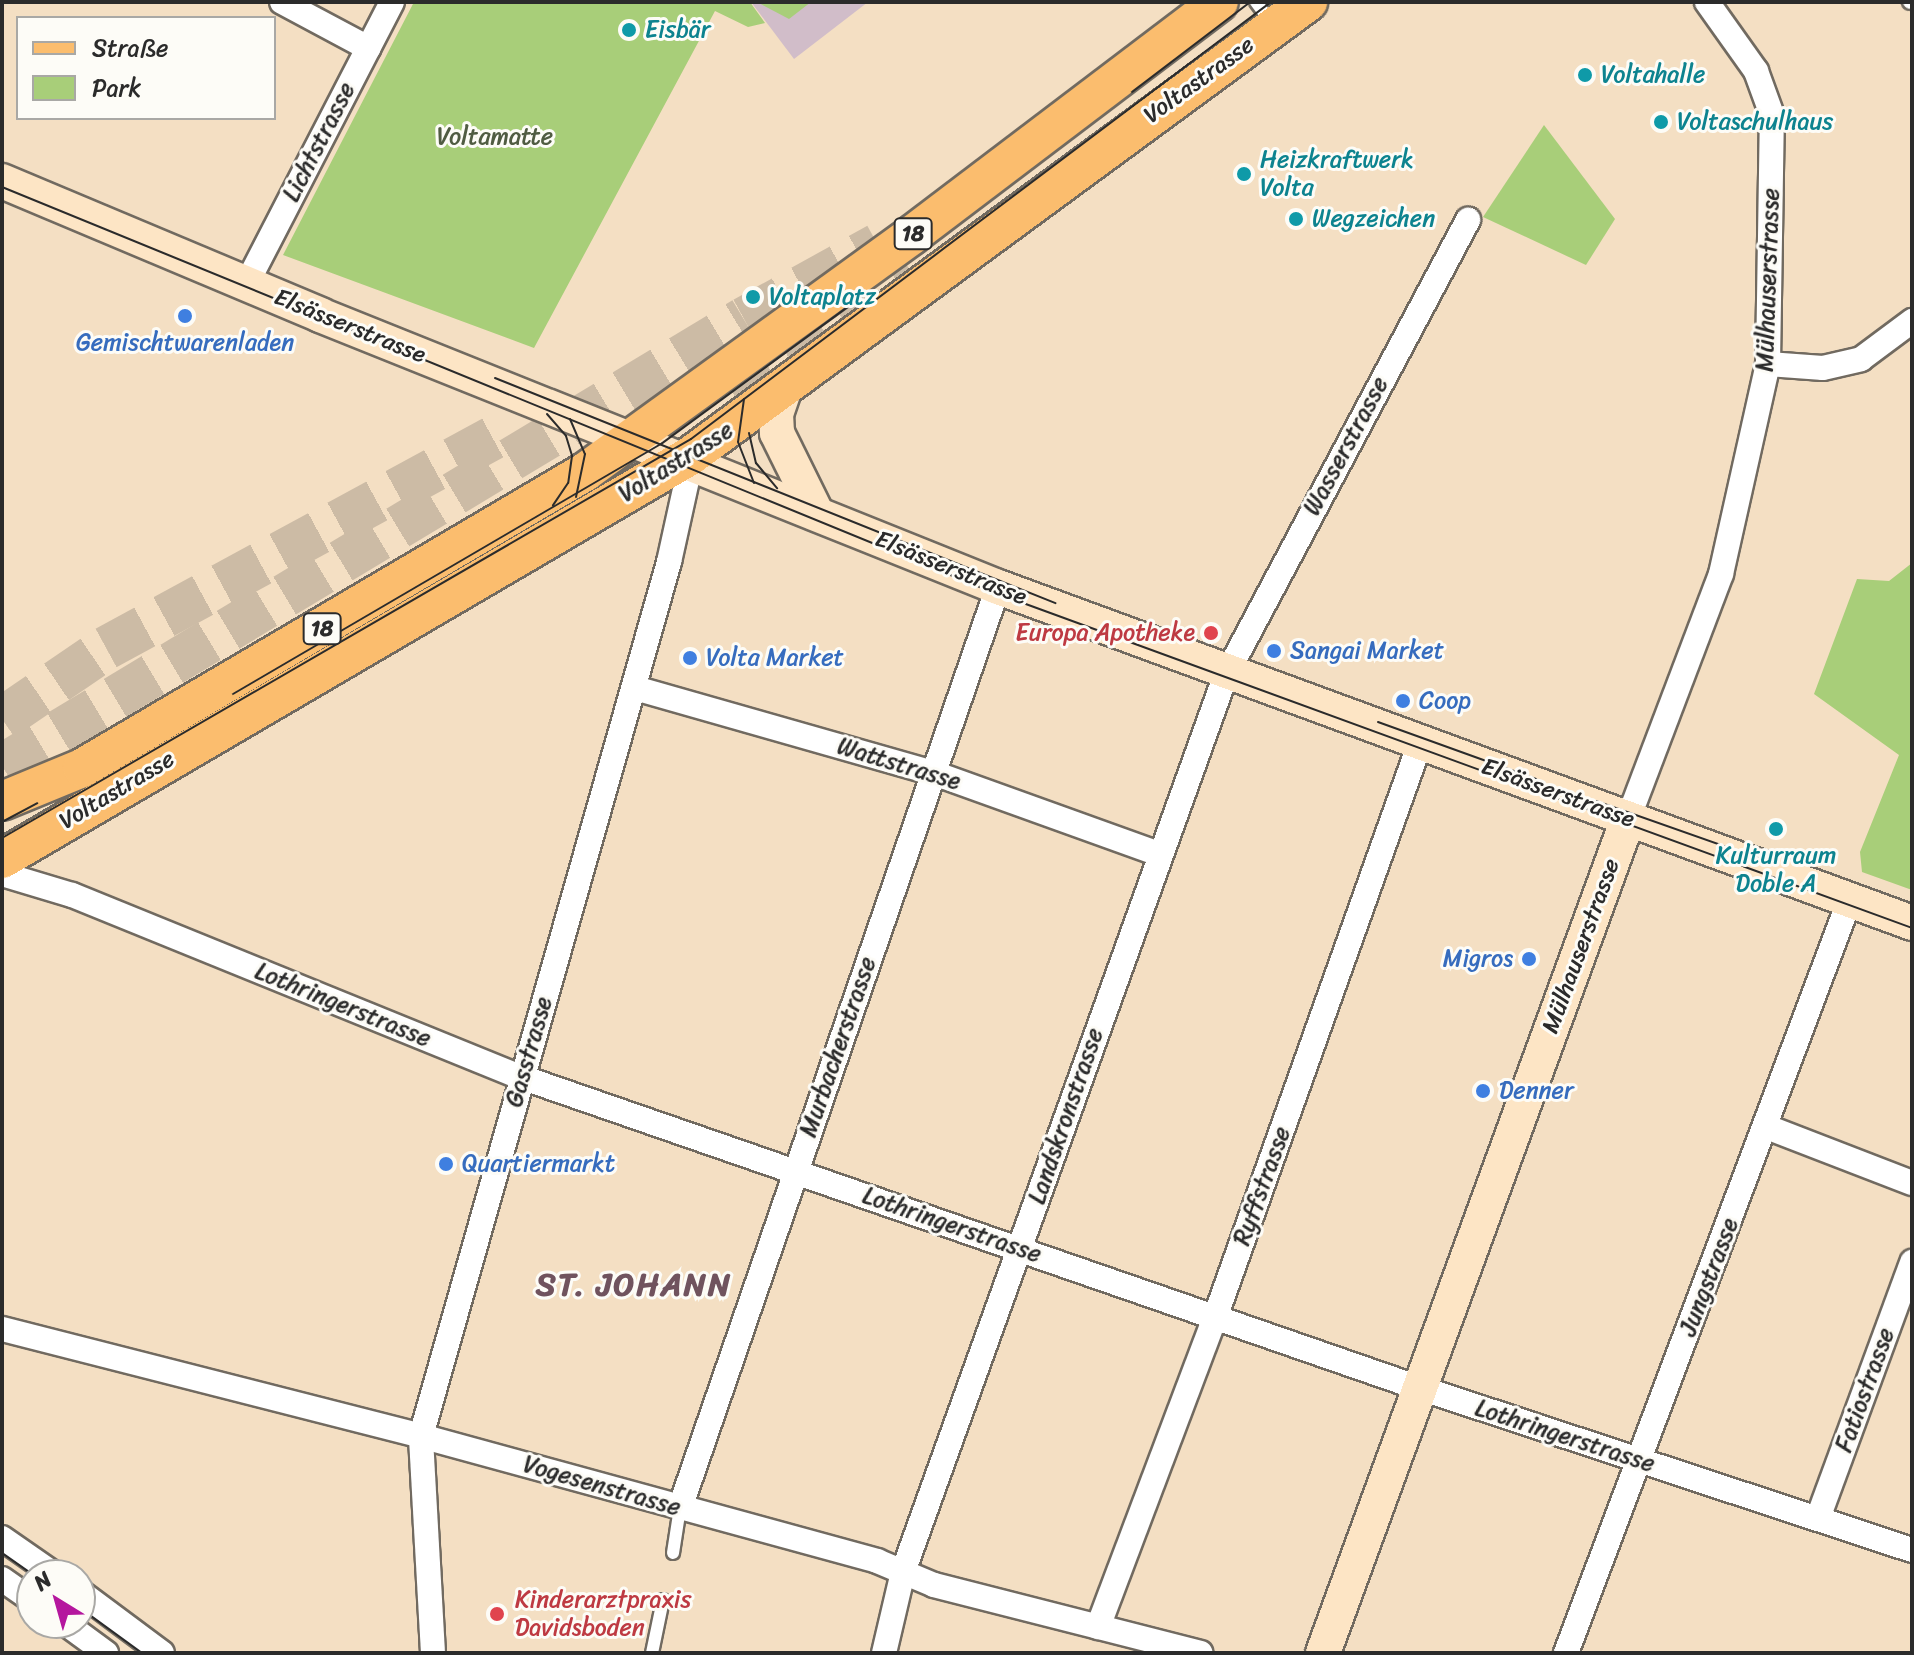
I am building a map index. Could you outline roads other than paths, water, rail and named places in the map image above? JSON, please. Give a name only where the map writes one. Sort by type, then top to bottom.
[{"type":"main road","name":"Voltastrasse","points":[[2,859],[683,460],[785,388],[1263,9],[1308,2]]},
{"type":"main road","name":"Voltastrasse","points":[[2,801],[82,768],[492,530],[633,440],[1203,10]]},
{"type":"street","points":[[282,2],[368,48]]},
{"type":"street","name":"Lichtstrasse","points":[[247,283],[392,2]]},
{"type":"street","name":"Mülhauserstrasse","points":[[1323,1653],[1418,1387],[1721,574],[1768,364],[1772,115],[1756,71],[1707,2]]},
{"type":"street","name":"Elsässerstrasse","points":[[2,181],[998,587],[1912,923]]},
{"type":"street","name":"Wasserstrasse","points":[[1227,673],[1468,220]]},
{"type":"street","points":[[1768,364],[1823,368],[1861,359],[1912,321]]},
{"type":"street","points":[[785,388],[776,414],[777,433],[817,514]]},
{"type":"street","name":"Gasstrasse","points":[[433,1653],[421,1436],[521,1077],[635,688],[688,481],[683,460]]},
{"type":"street","name":"Murbacherstrasse","points":[[680,1508],[998,587]]},
{"type":"street","name":"Landskronstrasse","points":[[884,1653],[903,1572],[1159,854],[1227,673]]},
{"type":"street","name":"Wattstrasse","points":[[635,688],[934,773],[1159,854]]},
{"type":"street","name":"Ryffstrasse","points":[[1098,1627],[1216,1315],[1420,743]]},
{"type":"street","name":"Lothringerstrasse","points":[[2,874],[72,895],[521,1077],[1418,1387],[1912,1550]]},
{"type":"street","name":"Jungstrasse","points":[[1566,1653],[1767,1127],[1850,899]]},
{"type":"street","points":[[1767,1127],[1912,1183]]},
{"type":"street","name":"Fatiostrasse","points":[[1818,1518],[1912,1262]]},
{"type":"street","name":"Vogesenstrasse","points":[[2,1329],[421,1436],[1200,1653]]},
{"type":"street","points":[[2,1538],[32,1559]]},
{"type":"street","points":[[96,1604],[162,1653]]},
{"type":"street","points":[[87,1639],[106,1653]]},
{"type":"lane","points":[[673,1553],[680,1508]]},
{"type":"lane","points":[[652,1653],[663,1600]]},
{"type":"tunnel","points":[[2,766],[744,319],[878,245]]},
{"type":"tunnel","points":[[728,385],[913,276]]},
{"type":"tunnel","points":[[2,719],[106,648],[496,436]]},
{"type":"tunnel","points":[[391,612],[487,550],[508,531]]},
{"type":"tram line","points":[[1132,92],[1250,2]]},
{"type":"tram line","points":[[2,838],[691,439],[1271,2]]},
{"type":"tram line","points":[[2,187],[982,588],[1912,928]]},
{"type":"tram line","points":[[233,694],[661,444],[861,297]]},
{"type":"tram line","points":[[495,378],[1055,603]]},
{"type":"tram line","points":[[744,399],[738,442],[754,483]]},
{"type":"tram line","points":[[547,414],[566,436],[572,456],[568,483],[553,505]]},
{"type":"tram line","points":[[570,419],[585,454],[576,497]]},
{"type":"tram line","points":[[749,433],[756,463],[777,488]]},
{"type":"tram line","points":[[1378,722],[1536,779]]},
{"type":"tram line","points":[[1596,801],[1766,861]]},
{"type":"tram line","points":[[2,822],[37,803]]},
{"type":"tram line","points":[[2,1553],[16,1563]]},
{"type":"tram line","points":[[96,1620],[142,1653]]},
{"type":"place","name":"Eisbär","points":[[629,30]]},
{"type":"place","name":"Voltahalle","points":[[1585,75]]},
{"type":"place","name":"Voltaschulhaus","points":[[1661,122]]},
{"type":"place","name":"Heizkraftwerk Volta","points":[[1244,174]]},
{"type":"place","name":"Wegzeichen","points":[[1296,219]]},
{"type":"place","name":"Voltaplatz","points":[[753,297]]},
{"type":"place","name":"Gemischtwarenladen","points":[[185,316]]},
{"type":"place","name":"Europa Apotheke","points":[[1211,633]]},
{"type":"place","name":"Sangai Market","points":[[1274,651]]},
{"type":"place","name":"Volta Market","points":[[690,658]]},
{"type":"place","name":"Coop","points":[[1403,701]]},
{"type":"place","name":"Kulturraum Doble A","points":[[1776,829]]},
{"type":"place","name":"Migros","points":[[1529,959]]},
{"type":"place","name":"Denner","points":[[1483,1091]]},
{"type":"place","name":"Quartiermarkt","points":[[446,1164]]},
{"type":"place","name":"Kinderarztpraxis Davidsboden","points":[[497,1614]]},
{"type":"district","name":"ST. JOHANN","points":[[634,1285]]},
{"type":"park label","name":"Voltamatte","points":[[495,137]]}]
